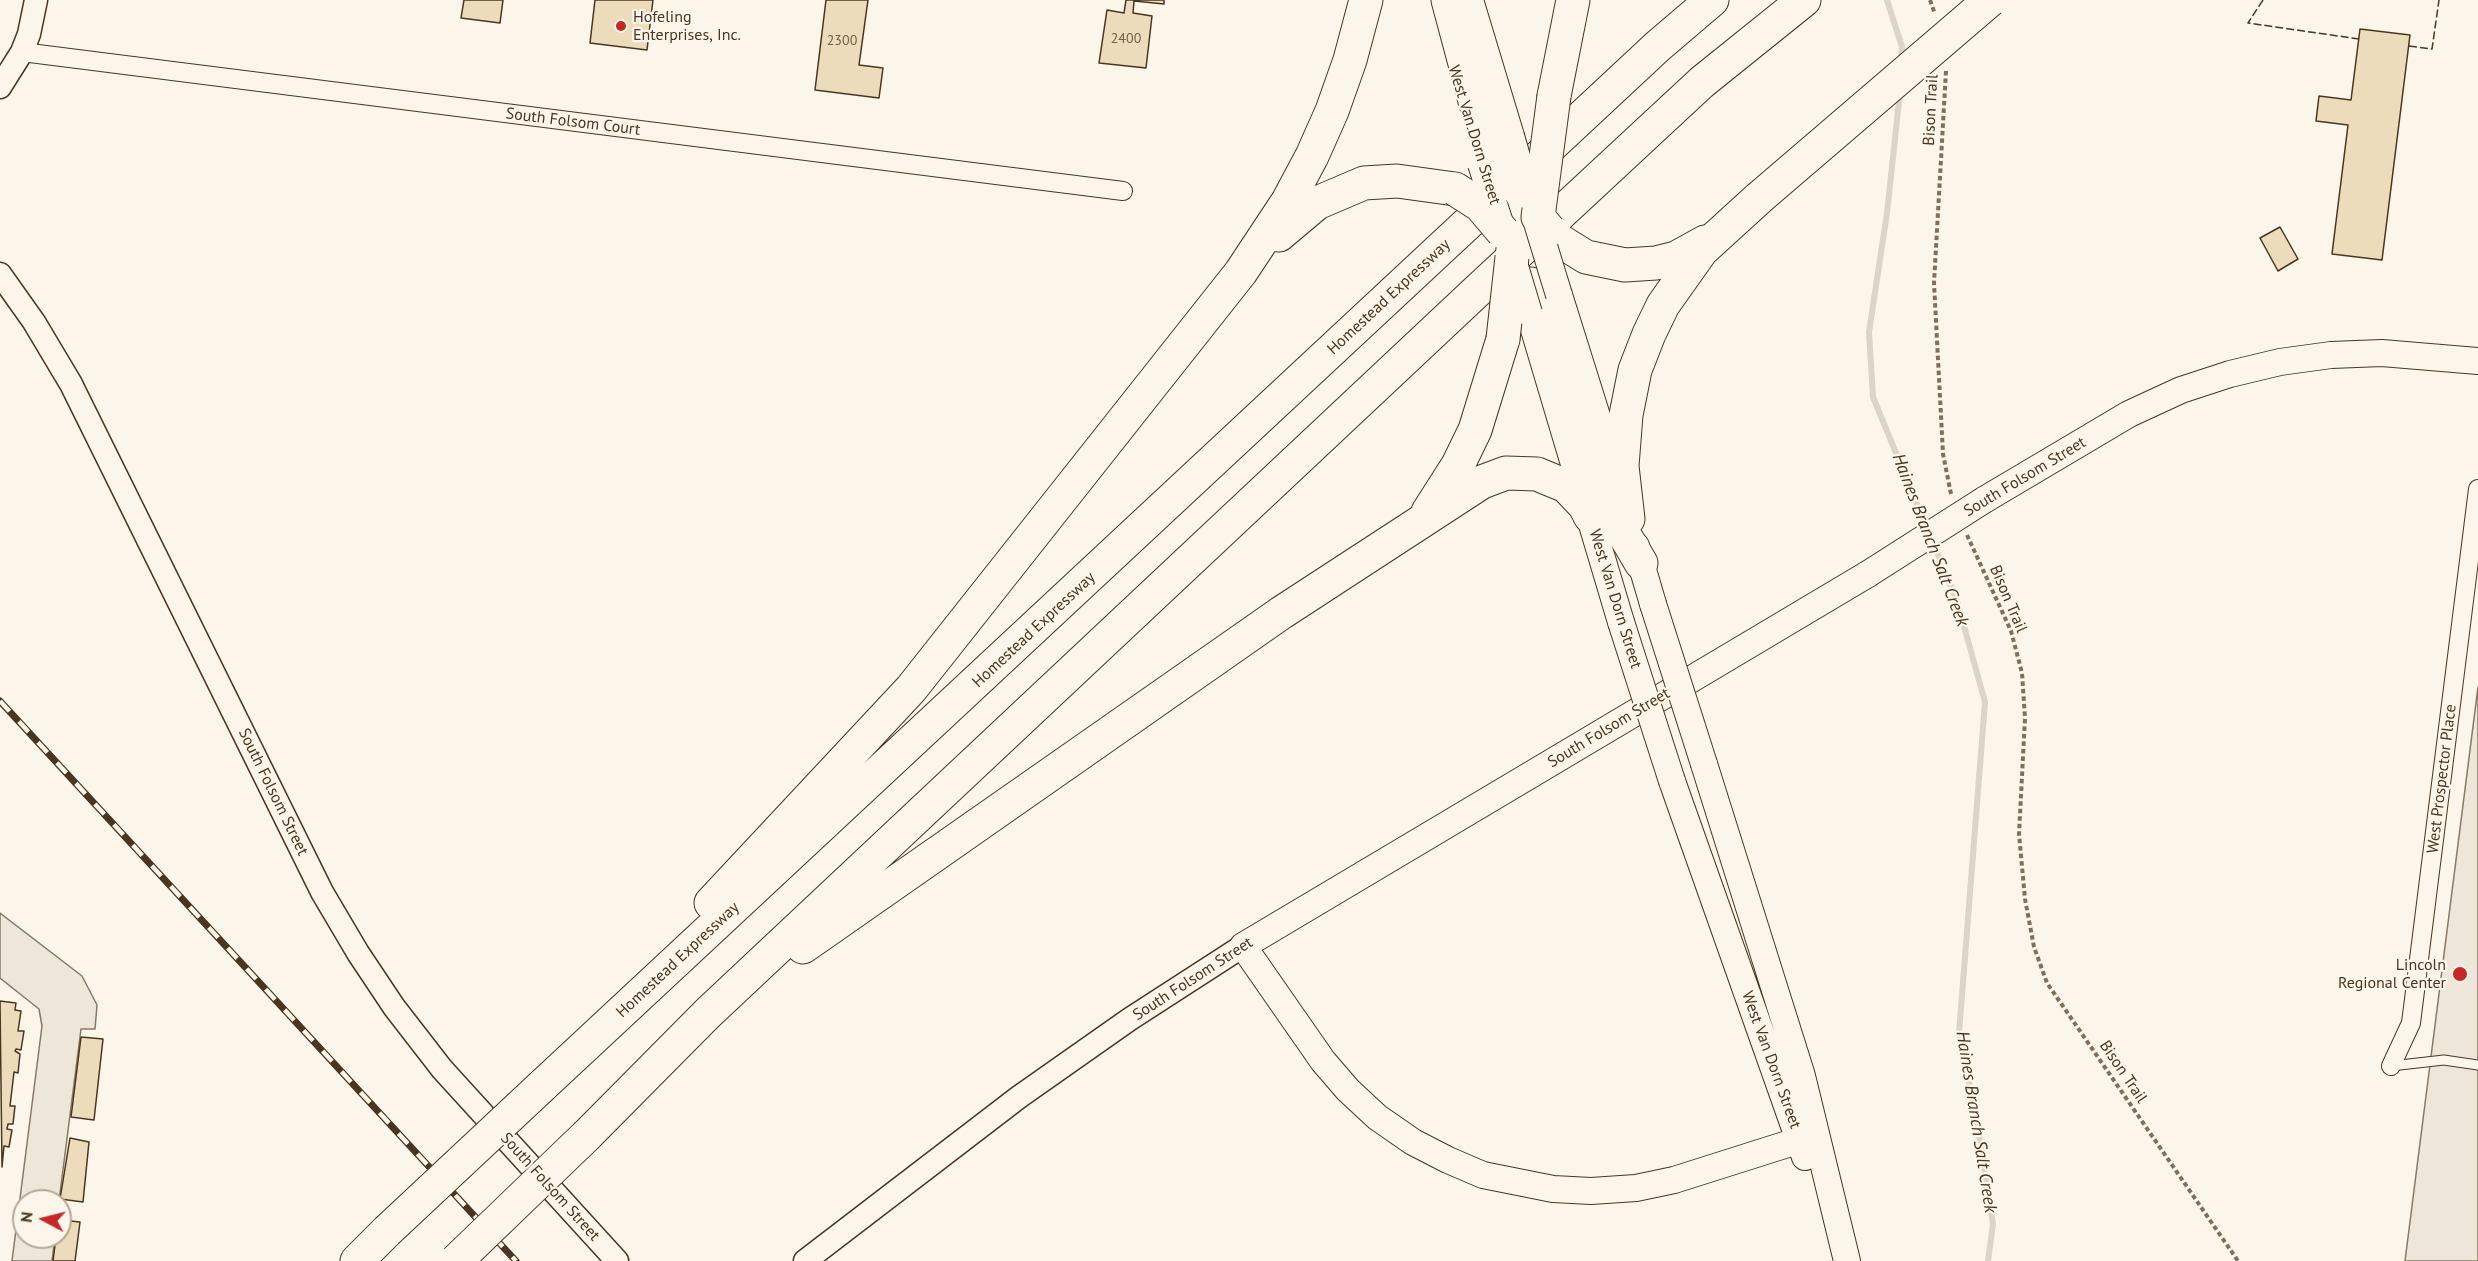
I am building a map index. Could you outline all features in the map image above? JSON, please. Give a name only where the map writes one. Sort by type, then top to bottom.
[{"type":"highway","points":[[542,1086],[911,689],[1241,272],[1288,201],[1312,156],[1332,111],[1350,60],[1366,0]]},
{"type":"highway","points":[[1448,0],[1475,101],[1496,151],[1557,239],[1595,260],[1625,265],[1656,263],[1689,253],[1728,225]]},
{"type":"highway","points":[[1406,532],[1431,508],[1458,465],[1475,430],[1503,339],[1510,246],[1530,203],[1573,0]]},
{"type":"highway","name":"Homestead Expressway","points":[[357,1261],[1605,95],[1712,0]]},
{"type":"highway","points":[[1628,519],[1622,466],[1626,415],[1635,370],[1663,305],[1702,250],[1728,225],[1990,0]]},
{"type":"highway","points":[[456,1261],[587,1136],[708,1013],[1702,82],[1794,8]]},
{"type":"highway","points":[[1241,272],[1317,202],[1364,183],[1397,181],[1455,189],[1480,205],[1510,246],[1539,304],[1611,512],[1641,563]]},
{"type":"highway","points":[[1530,203],[1539,304]]},
{"type":"highway","points":[[708,1013],[1281,613],[1482,482],[1506,473],[1537,474],[1558,481],[1573,492],[1590,516]]},
{"type":"main road","name":"West Van Dorn Street","points":[[1434,0],[1496,151]]},
{"type":"main road","name":"West Van Dorn Street","points":[[1470,0],[1510,246]]},
{"type":"main road","name":"West Van Dorn Street","points":[[1539,304],[1590,516],[1672,781],[1808,1138],[1847,1261]]},
{"type":"main road","name":"West Van Dorn Street","points":[[1539,304],[1628,519],[1802,1076],[1808,1138],[1839,1261]]},
{"type":"main road","name":"South Folsom Street","points":[[1243,946],[1868,574],[2129,414],[2181,390],[2229,374],[2280,362],[2331,355],[2382,352],[2478,361]]},
{"type":"main road","points":[[1243,946],[1323,1061],[1348,1090],[1377,1117],[1413,1142],[1448,1161],[1483,1174],[1553,1189],[1591,1191],[1636,1188],[1674,1180],[1808,1138]]},
{"type":"street","points":[[0,87],[22,52],[29,34],[36,0]]},
{"type":"street","name":"South Folsom Court","points":[[22,52],[1123,191]]},
{"type":"street","name":"South Folsom Street","points":[[0,274],[34,322],[71,384],[322,892],[358,953],[394,1007],[442,1069],[617,1261]]},
{"type":"street","name":"West Prospector Place","points":[[2391,1066],[2411,1023],[2478,489]]},
{"type":"street","name":"South Folsom Street","points":[[805,1261],[1019,1097],[1130,1019],[1243,946]]},
{"type":"lane","points":[[2391,1066],[2444,1060],[2478,1065]]},
{"type":"path","points":[[1930,0],[1936,17]]},
{"type":"path","name":"Bison Trail","points":[[1944,60],[1946,97],[1937,201],[1934,283],[1943,454],[1952,498]]},
{"type":"path","name":"Bison Trail","points":[[1964,528],[2011,631],[2022,673],[2025,718],[2019,834],[2025,899],[2037,956],[2047,983],[2238,1261]]},
{"type":"shaded area","name":"Lincoln Regional Center","points":[[2478,687],[2478,1261],[2405,1261]]},
{"type":"shaded area","points":[[0,913],[82,976],[97,1005],[95,1029],[81,1029],[61,1189],[21,1189],[42,1026],[39,1009],[0,978]]},
{"type":"shaded area","points":[[14,1249],[54,1249],[52,1261],[12,1261]]},
{"type":"building","points":[[464,0],[503,0],[500,23],[461,18]]},
{"type":"building","name":"Hofeling Enterprises, Inc.","points":[[595,0],[653,0],[647,50],[590,43]]},
{"type":"building","points":[[826,0],[868,0],[859,65],[883,68],[879,98],[815,90]]},
{"type":"building","points":[[1126,0],[1164,0],[1164,4],[1134,1],[1133,13],[1152,16],[1146,68],[1099,63],[1107,10],[1124,13]]},
{"type":"building","points":[[2360,29],[2410,35],[2382,260],[2332,254],[2348,125],[2316,121],[2319,96],[2351,100]]},
{"type":"building","points":[[2280,227],[2298,259],[2278,271],[2260,238]]},
{"type":"building","points":[[0,1001],[16,1003],[15,1010],[21,1011],[18,1031],[24,1031],[21,1050],[16,1049],[15,1051],[20,1054],[18,1073],[14,1072],[10,1106],[15,1106],[13,1124],[8,1124],[7,1129],[12,1130],[9,1147],[4,1146],[2,1167]]},
{"type":"building","points":[[81,1037],[103,1039],[94,1120],[71,1117]]},
{"type":"building","points":[[70,1138],[89,1142],[83,1202],[72,1201],[72,1189],[62,1189]]},
{"type":"building","points":[[72,1221],[80,1222],[75,1261],[53,1261],[54,1249],[72,1249]]},
{"type":"waterway","name":"Haines Branch Salt Creek","points":[[1887,0],[1902,47],[1901,61]]},
{"type":"waterway","name":"Haines Branch Salt Creek","points":[[1900,92],[1887,213],[1869,332],[1873,397],[1928,531]]},
{"type":"waterway","name":"Haines Branch Salt Creek","points":[[1932,540],[1957,601],[1985,702],[1959,1033],[1976,1116],[1993,1224],[1988,1261]]},
{"type":"railway","points":[[0,701],[516,1261]]},
{"type":"fence","points":[[2263,0],[2248,23],[2359,39]]},
{"type":"fence","points":[[2409,46],[2432,49],[2439,0]]},
{"type":"place","name":"Hofeling Enterprises, Inc.","points":[[621,26]]},
{"type":"place","name":"Lincoln Regional Center","points":[[2460,974]]}]
